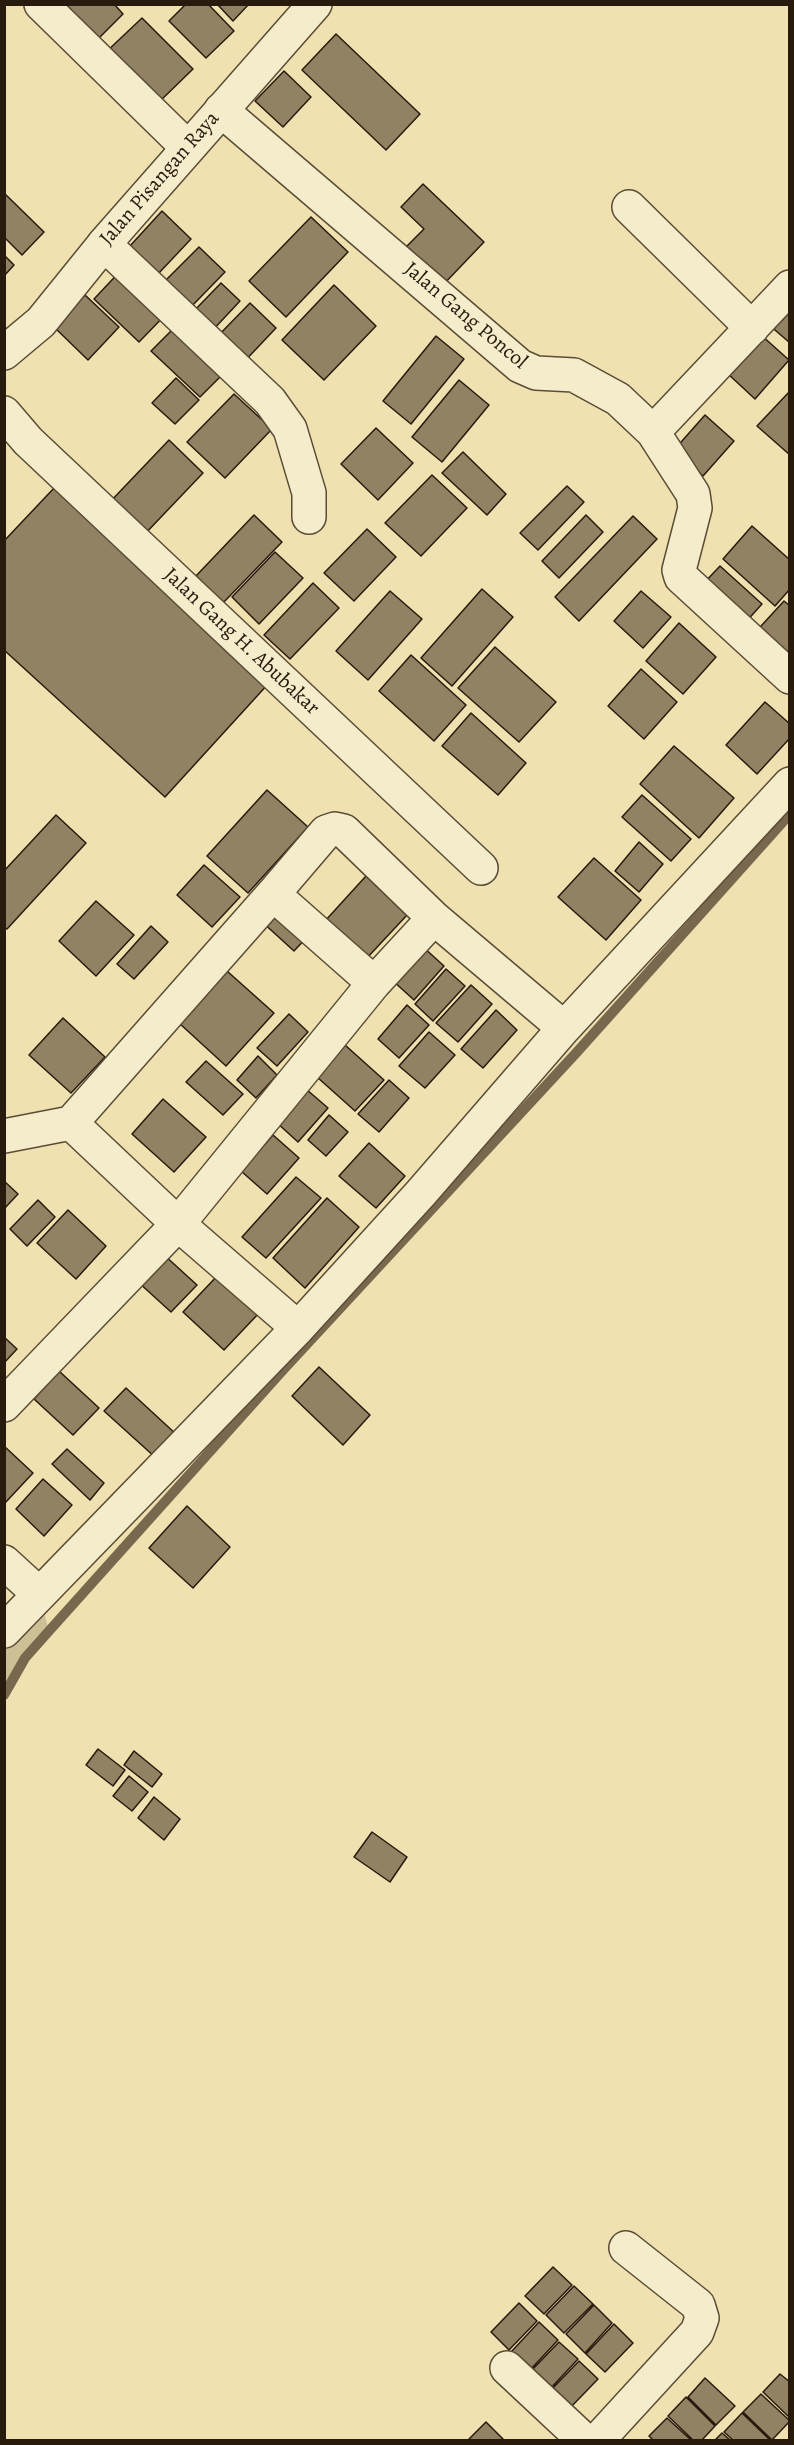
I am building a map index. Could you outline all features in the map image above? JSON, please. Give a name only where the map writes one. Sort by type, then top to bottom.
[{"type":"street","points":[[40,4],[187,147]]},
{"type":"street","name":"Jalan Pisangan Raya","points":[[4,353],[41,322],[187,147],[315,4]]},
{"type":"street","name":"Jalan Gang Poncol","points":[[221,110],[520,366],[536,373],[574,375],[618,399],[653,432],[693,494],[695,508],[679,570],[681,577],[789,677]]},
{"type":"street","points":[[629,207],[752,328]]},
{"type":"street","points":[[104,244],[270,401],[290,429],[309,493],[309,517]]},
{"type":"street","points":[[653,432],[789,287]]},
{"type":"street","name":"Jalan Gang H. Abubakar","points":[[4,414],[28,441],[481,868]]},
{"type":"street","points":[[4,1631],[298,1328],[564,1028],[789,784]]},
{"type":"street","points":[[4,1136],[71,1123],[326,832],[335,829],[344,831],[434,918],[564,1028]]},
{"type":"street","points":[[273,894],[374,983]]},
{"type":"street","points":[[4,1405],[178,1224],[374,983],[434,918]]},
{"type":"street","points":[[71,1123],[178,1224],[298,1328]]},
{"type":"street","points":[[4,1562],[39,1594]]},
{"type":"street","points":[[598,2440],[697,2332],[702,2318],[698,2305],[626,2248]]},
{"type":"street","points":[[507,2368],[584,2440]]},
{"type":"shaded area","points":[[39,1594],[49,1631],[25,1658],[5,1695],[5,1631]]},
{"type":"building","points":[[62,4],[114,4],[123,14],[97,40]]},
{"type":"building","points":[[186,4],[208,4],[234,31],[206,58],[169,21]]},
{"type":"building","points":[[217,4],[249,4],[233,21]]},
{"type":"building","points":[[142,18],[193,69],[157,104],[105,53]]},
{"type":"building","points":[[336,34],[420,114],[386,150],[302,70]]},
{"type":"building","points":[[284,71],[311,97],[283,127],[255,101]]},
{"type":"building","points":[[423,184],[484,242],[442,286],[404,249],[424,229],[401,207]]},
{"type":"building","points":[[4,193],[44,232],[22,255],[4,237]]},
{"type":"building","points":[[162,211],[191,239],[158,274],[129,247]]},
{"type":"building","points":[[311,217],[348,252],[286,317],[249,281]]},
{"type":"building","points":[[199,247],[225,272],[189,309],[162,284]]},
{"type":"building","points":[[4,255],[14,265],[4,276]]},
{"type":"building","points":[[125,266],[170,310],[139,342],[94,299]]},
{"type":"building","points":[[221,283],[240,301],[211,332],[192,313]]},
{"type":"building","points":[[334,285],[376,326],[324,380],[282,340]]},
{"type":"building","points":[[85,295],[119,327],[88,360],[54,327]]},
{"type":"building","points":[[790,300],[790,343],[768,324]]},
{"type":"building","points":[[250,303],[276,328],[241,365],[215,339]]},
{"type":"building","points":[[179,323],[228,369],[200,397],[151,351]]},
{"type":"building","points":[[761,335],[789,360],[755,399],[727,373]]},
{"type":"building","points":[[436,336],[464,359],[411,424],[383,401]]},
{"type":"building","points":[[176,378],[199,400],[175,424],[152,403]]},
{"type":"building","points":[[459,380],[489,405],[442,462],[412,437]]},
{"type":"building","points":[[790,391],[790,455],[757,426]]},
{"type":"building","points":[[234,394],[272,429],[225,478],[187,442]]},
{"type":"building","points":[[705,415],[734,441],[703,476],[674,450]]},
{"type":"building","points":[[376,428],[413,463],[378,500],[341,464]]},
{"type":"building","points":[[169,440],[203,473],[142,537],[108,504]]},
{"type":"building","points":[[463,452],[506,494],[487,515],[442,473]]},
{"type":"building","points":[[432,475],[467,508],[421,556],[385,523]]},
{"type":"building","points":[[567,486],[584,502],[538,550],[520,533]]},
{"type":"building","points":[[55,487],[269,683],[165,797],[4,650],[4,541]]},
{"type":"building","points":[[254,515],[282,542],[222,604],[195,577]]},
{"type":"building","points":[[586,515],[603,532],[559,578],[542,561]]},
{"type":"building","points":[[633,516],[657,539],[579,621],[555,597]]},
{"type":"building","points":[[752,526],[790,560],[790,589],[775,606],[723,559]]},
{"type":"building","points":[[367,529],[396,557],[354,601],[324,573]]},
{"type":"building","points":[[275,552],[303,578],[259,624],[232,597]]},
{"type":"building","points":[[720,566],[762,604],[744,624],[702,585]]},
{"type":"building","points":[[313,583],[339,608],[290,659],[264,635]]},
{"type":"building","points":[[482,589],[513,617],[452,686],[421,658]]},
{"type":"building","points":[[390,591],[422,619],[368,680],[336,651]]},
{"type":"building","points":[[641,591],[671,617],[643,648],[614,621]]},
{"type":"building","points":[[784,601],[790,606],[790,662],[750,638]]},
{"type":"building","points":[[679,623],[716,657],[683,694],[646,661]]},
{"type":"building","points":[[495,647],[556,702],[519,742],[458,688]]},
{"type":"building","points":[[411,655],[466,705],[434,741],[379,691]]},
{"type":"building","points":[[641,669],[677,702],[644,739],[608,706]]},
{"type":"building","points":[[765,702],[790,724],[790,738],[757,774],[726,745]]},
{"type":"building","points":[[471,713],[526,763],[498,795],[442,746]]},
{"type":"building","points":[[674,746],[734,798],[699,838],[640,784]]},
{"type":"building","points":[[267,790],[308,827],[248,893],[207,856]]},
{"type":"building","points":[[642,795],[691,839],[671,861],[622,817]]},
{"type":"building","points":[[56,815],[86,843],[7,929],[4,927],[4,871]]},
{"type":"building","points":[[639,842],[663,864],[639,892],[615,871]]},
{"type":"building","points":[[594,858],[641,900],[606,940],[558,897]]},
{"type":"building","points":[[204,865],[240,897],[212,927],[177,895]]},
{"type":"building","points":[[366,876],[408,914],[366,959],[325,921]]},
{"type":"building","points":[[96,901],[134,935],[96,976],[59,941]]},
{"type":"building","points":[[277,904],[310,934],[294,951],[261,921]]},
{"type":"building","points":[[151,926],[168,942],[134,979],[117,964]]},
{"type":"building","points":[[422,946],[444,966],[414,1000],[392,980]]},
{"type":"building","points":[[446,969],[465,986],[433,1021],[415,1004]]},
{"type":"building","points":[[227,971],[274,1013],[226,1066],[179,1023]]},
{"type":"building","points":[[471,985],[492,1004],[458,1042],[436,1023]]},
{"type":"building","points":[[407,1005],[429,1025],[399,1058],[378,1039]]},
{"type":"building","points":[[496,1010],[517,1030],[483,1068],[461,1049]]},
{"type":"building","points":[[289,1014],[308,1032],[277,1066],[257,1048]]},
{"type":"building","points":[[63,1018],[105,1057],[71,1093],[29,1055]]},
{"type":"building","points":[[429,1032],[455,1055],[425,1088],[399,1066]]},
{"type":"building","points":[[345,1045],[384,1080],[355,1111],[317,1077]]},
{"type":"building","points":[[258,1056],[277,1075],[256,1098],[237,1080]]},
{"type":"building","points":[[206,1061],[243,1094],[223,1115],[186,1082]]},
{"type":"building","points":[[389,1080],[409,1098],[379,1132],[358,1114]]},
{"type":"building","points":[[306,1089],[328,1108],[298,1142],[276,1122]]},
{"type":"building","points":[[163,1099],[206,1137],[174,1172],[132,1134]]},
{"type":"building","points":[[329,1115],[348,1132],[326,1156],[308,1140]]},
{"type":"building","points":[[273,1135],[299,1158],[267,1194],[241,1171]]},
{"type":"building","points":[[369,1143],[405,1176],[376,1208],[339,1176]]},
{"type":"building","points":[[296,1177],[321,1198],[266,1258],[242,1237]]},
{"type":"building","points":[[4,1181],[18,1194],[4,1209]]},
{"type":"building","points":[[327,1198],[359,1227],[305,1288],[273,1258]]},
{"type":"building","points":[[38,1200],[55,1217],[27,1246],[10,1229]]},
{"type":"building","points":[[68,1210],[106,1246],[76,1279],[37,1243]]},
{"type":"building","points":[[163,1254],[197,1285],[171,1312],[137,1281]]},
{"type":"building","points":[[219,1274],[260,1312],[224,1350],[183,1312]]},
{"type":"building","points":[[4,1337],[17,1349],[4,1363]]},
{"type":"building","points":[[319,1367],[370,1415],[343,1445],[292,1396]]},
{"type":"building","points":[[59,1371],[99,1408],[73,1435],[34,1399]]},
{"type":"building","points":[[126,1388],[177,1435],[156,1458],[104,1411]]},
{"type":"building","points":[[4,1446],[33,1473],[5,1503],[4,1502]]},
{"type":"building","points":[[67,1449],[104,1483],[90,1500],[52,1464]]},
{"type":"building","points":[[43,1479],[72,1505],[44,1536],[16,1509]]},
{"type":"building","points":[[187,1506],[230,1547],[193,1588],[149,1548]]},
{"type":"building","points":[[98,1749],[125,1770],[113,1786],[86,1765]]},
{"type":"building","points":[[134,1751],[162,1774],[152,1787],[124,1765]]},
{"type":"building","points":[[129,1776],[148,1792],[132,1811],[113,1796]]},
{"type":"building","points":[[154,1797],[180,1819],[164,1840],[138,1818]]},
{"type":"building","points":[[372,1832],[407,1857],[390,1882],[354,1857]]},
{"type":"building","points":[[553,2267],[572,2285],[544,2314],[525,2296]]},
{"type":"building","points":[[574,2286],[593,2304],[564,2333],[546,2315]]},
{"type":"building","points":[[519,2303],[537,2321],[509,2350],[491,2332]]},
{"type":"building","points":[[594,2305],[612,2323],[585,2353],[566,2334]]},
{"type":"building","points":[[539,2322],[558,2340],[530,2370],[511,2352]]},
{"type":"building","points":[[614,2324],[633,2343],[605,2372],[586,2354]]},
{"type":"building","points":[[559,2342],[578,2359],[550,2389],[531,2371]]},
{"type":"building","points":[[579,2361],[598,2379],[570,2408],[551,2390]]},
{"type":"building","points":[[780,2374],[790,2382],[790,2418],[763,2392]]},
{"type":"building","points":[[705,2378],[735,2406],[716,2425],[688,2397]]},
{"type":"building","points":[[761,2394],[790,2421],[772,2440],[743,2412]]},
{"type":"building","points":[[686,2397],[715,2426],[702,2440],[693,2440],[668,2416]]},
{"type":"building","points":[[742,2413],[770,2440],[733,2440],[724,2432]]},
{"type":"building","points":[[667,2418],[691,2440],[653,2440],[649,2436]]},
{"type":"building","points":[[486,2422],[504,2440],[468,2440]]},
{"type":"building","points":[[722,2433],[730,2440],[715,2440]]},
{"type":"waterway","points":[[4,1695],[25,1658],[49,1631],[284,1369],[577,1052],[790,814]]}]
